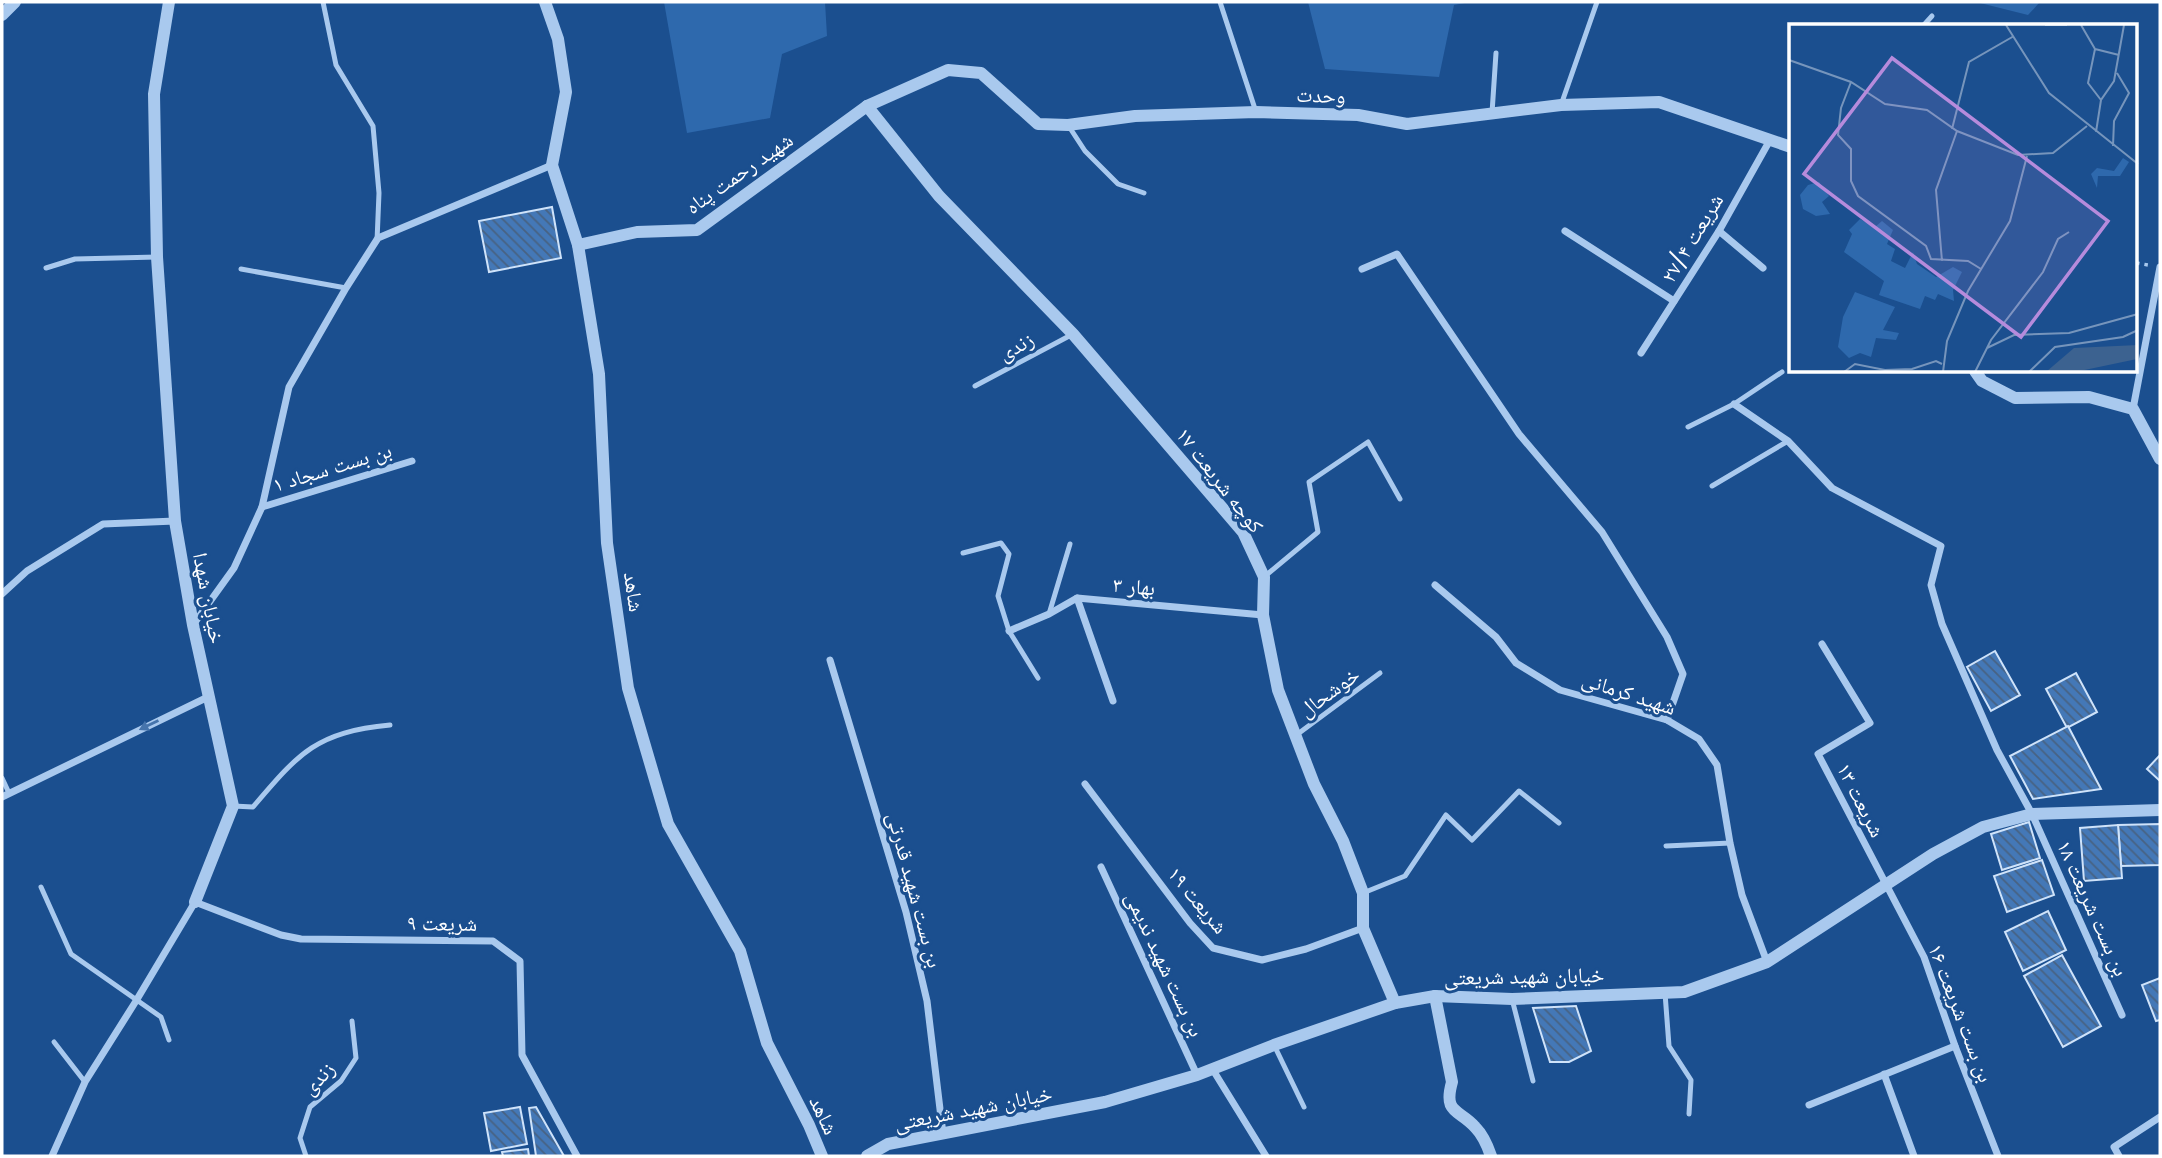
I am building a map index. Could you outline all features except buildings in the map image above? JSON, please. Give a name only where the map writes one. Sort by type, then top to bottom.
[{"type":"street","points":[[2,15],[15,2]]},
{"type":"street","name":"خیابان شهدا","points":[[169,2],[154,94],[157,257],[175,521],[193,625],[233,806]]},
{"type":"street","name":"شاهد","points":[[545,2],[558,39],[566,92],[552,165],[578,245],[599,374],[607,543],[628,688],[667,824],[740,951],[767,1043],[822,1156]]},
{"type":"street","name":"وحدت","points":[[867,106],[948,70],[981,73],[1038,124],[1068,125],[1135,116],[1256,112],[1358,116],[1407,124],[1560,105],[1659,102],[1789,146]]},
{"type":"street","name":"شهید رحمت پناه","points":[[578,245],[637,232],[697,230],[867,106]]},
{"type":"street","name":"کوچه شریعت ۱۷","points":[[867,106],[939,196],[1073,334],[1243,532],[1264,577],[1263,615],[1278,690],[1314,784],[1343,841],[1363,892],[1363,928],[1395,1003]]},
{"type":"street","name":"شریعت ۲۷/۴","points":[[1641,353],[1718,231],[1770,139]]},
{"type":"street","points":[[193,625],[234,568],[262,507],[289,387],[346,288],[379,238],[552,165]]},
{"type":"street","points":[[1565,231],[1674,301]]},
{"type":"street","points":[[1718,231],[1763,268]]},
{"type":"street","points":[[1362,269],[1397,254],[1519,434],[1602,532],[1668,637],[1683,674],[1667,720]]},
{"type":"street","points":[[2160,267],[2133,409],[2160,459]]},
{"type":"street","points":[[1976,373],[1982,381],[2015,398],[2089,397],[2133,409]]},
{"type":"street","points":[[1734,404],[1788,441]]},
{"type":"street","name":"بن بست شریعت ۱۸","points":[[1788,441],[1832,488],[1941,547],[1931,585],[1942,624],[1997,751],[2032,814],[2122,1015]]},
{"type":"street","name":"بن بست سجاد ۱","points":[[262,507],[412,461]]},
{"type":"street","points":[[2,594],[27,571],[103,524],[175,521]]},
{"type":"street","name":"شهید کرمانی","points":[[1435,585],[1496,637],[1516,663],[1560,690],[1667,720],[1699,739],[1717,765],[1742,895],[1767,962]]},
{"type":"street","points":[[1009,631],[1049,614],[1077,598],[1113,701]]},
{"type":"street","name":"بهار ۳","points":[[1077,598],[1263,615]]},
{"type":"street","name":"شریعت ۱۳","points":[[1822,644],[1870,723],[1818,754],[1886,885]]},
{"type":"street","name":"بن بست شهید قدرتی","points":[[830,660],[906,912],[927,1001],[943,1134]]},
{"type":"street","points":[[5,795],[210,695]]},
{"type":"street","name":"شریعت ۱۹","points":[[1085,784],[1190,923],[1213,948],[1262,960],[1306,950],[1363,928]]},
{"type":"street","points":[[52,1156],[85,1082],[195,902],[233,806]]},
{"type":"street","name":"خیابان شهید شریعتی","points":[[867,1156],[888,1144],[1105,1102],[1213,1070],[1274,1045],[1395,1003],[1435,996],[1512,999],[1684,992],[1767,962],[1933,854],[1983,827],[2032,814],[2160,810]]},
{"type":"street","name":"بن بست شهید ندیمی","points":[[1101,867],[1197,1075]]},
{"type":"street","name":"بن بست شریعت ۱۶","points":[[1886,885],[1924,957],[1998,1156]]},
{"type":"street","name":"شریعت ۹","points":[[195,902],[281,935],[301,939],[493,941],[520,961],[522,1055],[576,1156]]},
{"type":"street","points":[[1435,996],[1452,1082],[1448,1095],[1454,1112],[1475,1126],[1491,1156]]},
{"type":"street","points":[[1809,1105],[1955,1046]]},
{"type":"street","points":[[1213,1070],[1266,1156]]},
{"type":"street","points":[[1884,1074],[1914,1156]]},
{"type":"street","points":[[2119,1156],[2114,1147],[2160,1117]]},
{"type":"lane","points":[[323,2],[336,65],[373,126],[379,193],[377,241]]},
{"type":"lane","points":[[1220,2],[1256,112]]},
{"type":"lane","points":[[1560,105],[1597,2]]},
{"type":"lane","points":[[1925,24],[1932,16]]},
{"type":"lane","points":[[1492,113],[1496,53]]},
{"type":"lane","points":[[1068,125],[1085,151],[1118,184],[1144,193]]},
{"type":"lane","points":[[46,268],[75,259],[157,257]]},
{"type":"lane","points":[[242,270],[346,288]]},
{"type":"lane","name":"زندی","points":[[975,386],[1073,334]]},
{"type":"lane","points":[[1688,428],[1734,404],[1782,372]]},
{"type":"lane","points":[[1712,486],[1788,441]]},
{"type":"lane","points":[[1264,577],[1318,532],[1309,482],[1368,442],[1401,499]]},
{"type":"lane","points":[[964,553],[1001,543],[1009,554],[998,596],[1009,631],[1038,678]]},
{"type":"lane","points":[[1049,614],[1070,544]]},
{"type":"lane","name":"خوشحال","points":[[1295,736],[1381,673]]},
{"type":"lane","points":[[233,806],[253,807],[290,764],[321,741],[359,728],[390,725]]},
{"type":"lane","points":[[2,778],[5,795]]},
{"type":"lane","points":[[1363,892],[1405,876],[1446,815],[1472,840],[1519,791],[1559,823]]},
{"type":"lane","points":[[1665,846],[1730,843]]},
{"type":"lane","points":[[41,887],[71,954],[161,1017],[169,1040]]},
{"type":"lane","points":[[1665,993],[1669,1046],[1691,1080],[1689,1114]]},
{"type":"lane","points":[[1512,999],[1533,1081]]},
{"type":"lane","name":"زندی","points":[[306,1156],[300,1138],[310,1107],[341,1081],[356,1058],[352,1021]]},
{"type":"lane","points":[[54,1042],[85,1082]]},
{"type":"lane","points":[[1274,1045],[1304,1107]]},
{"type":"shaded area","points":[[664,2],[825,2],[827,36],[782,54],[770,118],[687,133]]},
{"type":"shaded area","points":[[1308,2],[1470,2],[1454,5],[1439,77],[1325,69]]},
{"type":"shaded area","points":[[1976,2],[2040,2],[2028,15]]}]
